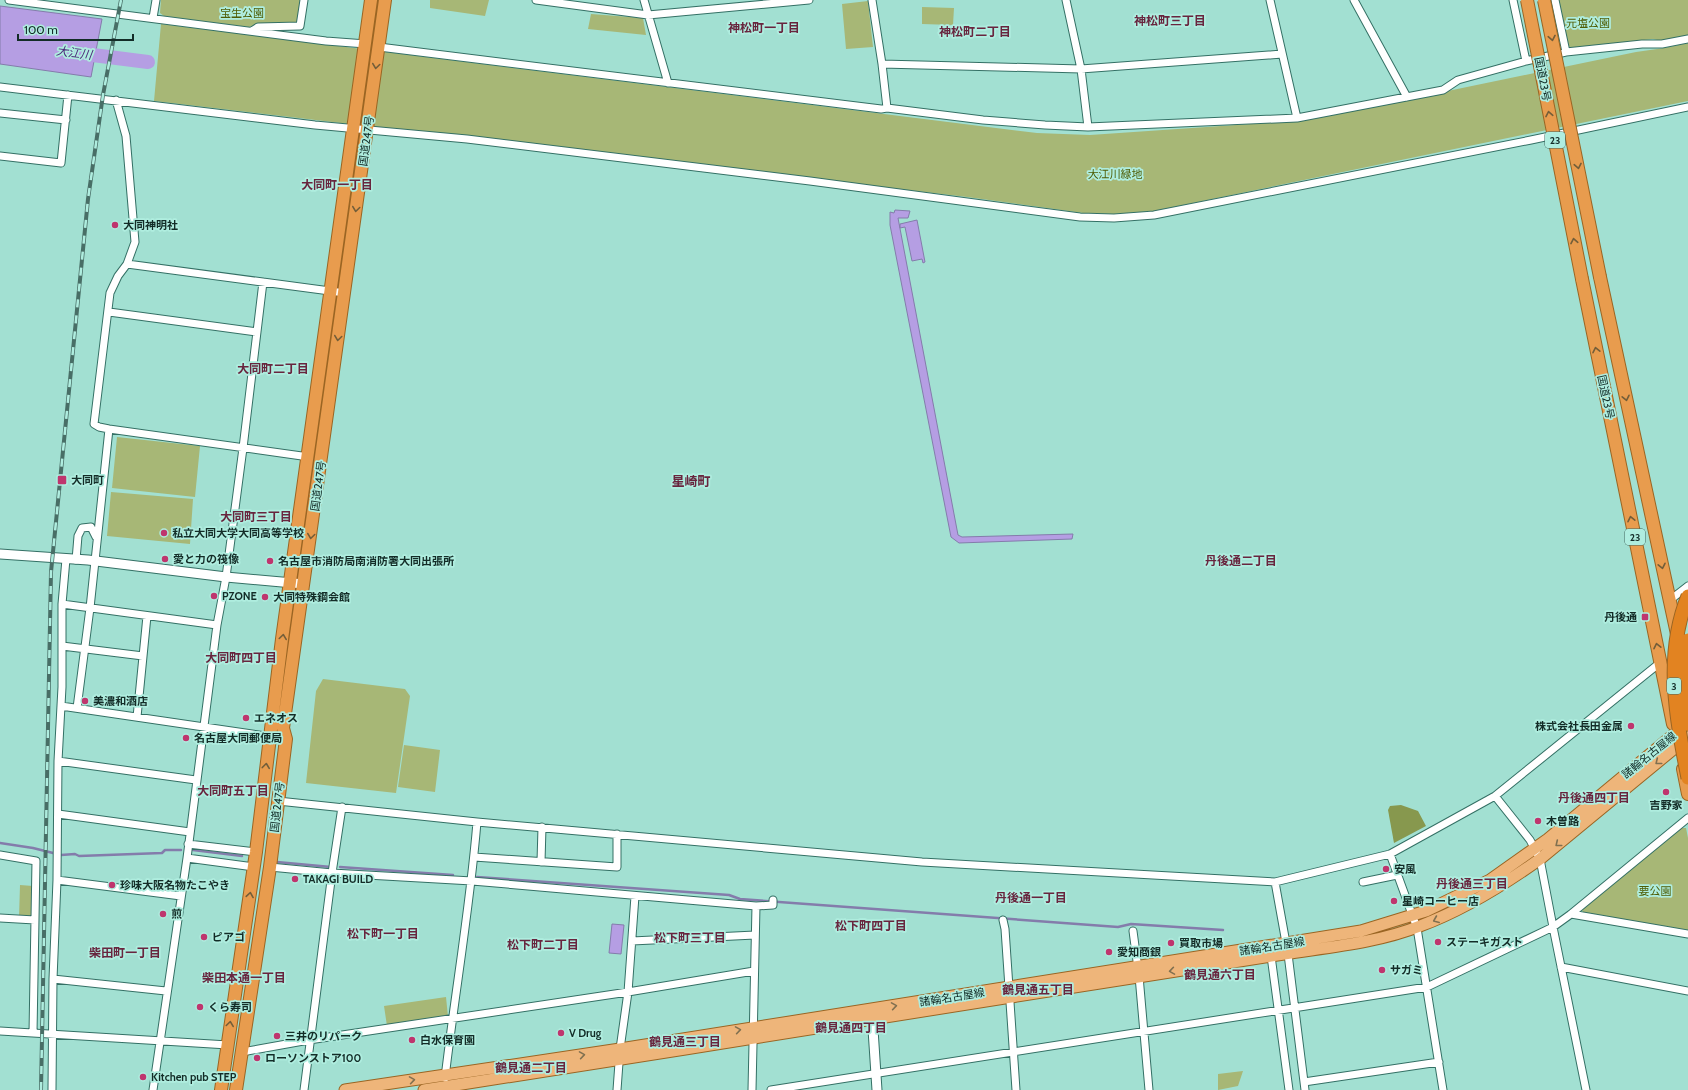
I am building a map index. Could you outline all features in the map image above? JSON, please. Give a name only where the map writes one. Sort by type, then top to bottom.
[{"type":"highway","name":"国道247号","points":[[221,1090],[254,867],[270,737],[371,0]]},
{"type":"highway","name":"国道247号","points":[[236,1090],[270,867],[286,739],[283,728],[385,0]]},
{"type":"highway","name":"国道23号","points":[[1527,0],[1582,280],[1688,794]]},
{"type":"highway","name":"国道23号","points":[[1544,0],[1600,277],[1670,600],[1685,642],[1688,684]]},
{"type":"highway","name":"3","points":[[1688,596],[1678,629],[1673,680],[1677,726],[1688,778]]},
{"type":"highway","name":"3","points":[[1685,642],[1685,677],[1688,723]]},
{"type":"main road","name":"諸輪名古屋線","points":[[424,1090],[444,1088],[620,1054],[1287,948],[1361,931],[1426,911],[1490,880],[1534,848],[1688,723]]},
{"type":"main road","name":"諸輪名古屋線","points":[[1139,972],[1271,956],[1287,948],[1367,941],[1417,928],[1483,897],[1540,859],[1688,737]]},
{"type":"main road","name":"諸輪名古屋線","points":[[345,1090],[445,1075],[620,1054]]},
{"type":"street","points":[[9,0],[326,42],[366,44]]},
{"type":"street","points":[[153,18],[156,0]]},
{"type":"street","points":[[251,31],[258,27],[300,26],[304,0]]},
{"type":"street","points":[[536,0],[648,15],[809,0]]},
{"type":"street","points":[[644,0],[668,83]]},
{"type":"street","points":[[872,0],[887,108]]},
{"type":"street","points":[[1066,0],[1081,69],[1088,127]]},
{"type":"street","points":[[1270,0],[1297,118]]},
{"type":"street","points":[[1354,0],[1406,97]]},
{"type":"street","points":[[1513,0],[1526,61]]},
{"type":"street","points":[[1555,0],[1566,52]]},
{"type":"street","points":[[379,47],[881,109],[887,108],[983,120],[1088,127],[1297,118],[1443,90],[1458,80],[1526,61],[1566,52],[1642,44],[1662,44],[1688,38]]},
{"type":"street","points":[[882,64],[1081,69],[1282,54]]},
{"type":"street","points":[[0,87],[315,125],[467,139],[1080,217],[1114,218],[1154,215],[1523,142],[1688,107]]},
{"type":"street","points":[[0,156],[61,163],[68,95]]},
{"type":"street","points":[[116,100],[126,136],[135,242],[127,264],[118,276],[110,293],[109,312],[94,424],[99,427],[109,429],[309,457]]},
{"type":"street","points":[[0,113],[66,120]]},
{"type":"street","points":[[127,264],[345,292]]},
{"type":"street","points":[[153,1090],[166,991],[187,858],[217,625],[226,577],[263,282]]},
{"type":"street","points":[[109,312],[257,332]]},
{"type":"street","points":[[77,708],[90,608],[109,429]]},
{"type":"street","points":[[76,560],[78,536],[82,528],[91,527],[97,539]]},
{"type":"street","points":[[0,554],[95,561],[226,577],[304,584]]},
{"type":"street","points":[[52,1090],[53,979],[58,860],[58,761],[61,706],[62,604],[66,559]]},
{"type":"street","points":[[1670,600],[1688,586]]},
{"type":"street","points":[[62,604],[217,625]]},
{"type":"street","points":[[138,716],[148,616]]},
{"type":"street","points":[[62,646],[144,656]]},
{"type":"street","points":[[278,801],[477,822],[922,862],[1276,882],[1390,854],[1495,796],[1661,662]]},
{"type":"street","points":[[61,706],[138,716],[286,739]]},
{"type":"street","points":[[58,761],[196,780]]},
{"type":"street","points":[[1495,796],[1534,848],[1540,859],[1586,1090]]},
{"type":"street","points":[[304,1090],[309,1040],[342,807]]},
{"type":"street","points":[[58,814],[190,832]]},
{"type":"street","points":[[771,1090],[1427,987],[1553,927],[1572,914],[1688,818]]},
{"type":"street","points":[[444,1088],[451,1019],[472,881],[477,822]]},
{"type":"street","points":[[541,862],[542,827]]},
{"type":"street","points":[[474,857],[617,867],[617,834]]},
{"type":"street","points":[[188,844],[256,852]]},
{"type":"street","points":[[1390,854],[1417,928],[1443,1090]]},
{"type":"street","points":[[0,855],[36,861],[33,1032]]},
{"type":"street","points":[[187,858],[254,867]]},
{"type":"street","points":[[270,867],[332,873],[472,881],[756,906],[773,905],[773,901]]},
{"type":"street","points":[[1363,882],[1397,875]]},
{"type":"street","points":[[57,880],[181,896]]},
{"type":"street","points":[[1276,882],[1287,948],[1304,1086],[1438,1062]]},
{"type":"street","points":[[617,1090],[628,992],[635,896]]},
{"type":"street","points":[[752,1090],[756,906]]},
{"type":"street","points":[[1572,914],[1688,934]]},
{"type":"street","points":[[0,918],[35,920]]},
{"type":"street","points":[[1003,920],[1016,1090]]},
{"type":"street","points":[[1133,931],[1139,972],[1149,1090]]},
{"type":"street","points":[[632,941],[755,935]]},
{"type":"street","points":[[1271,956],[1289,1090]]},
{"type":"street","points":[[1561,967],[1688,991]]},
{"type":"street","points":[[242,1052],[309,1040],[628,992],[754,970]]},
{"type":"street","points":[[53,979],[166,991]]},
{"type":"street","points":[[872,1014],[877,1090]]},
{"type":"street","points":[[0,1031],[228,1045]]},
{"type":"green space","name":"宝生公園","points":[[161,0],[300,0],[297,24],[255,25],[249,27],[164,16],[160,13]]},
{"type":"green space","points":[[430,0],[489,0],[485,16],[430,8]]},
{"type":"green space","name":"元塩公園","points":[[1558,0],[1688,0],[1688,35],[1661,41],[1653,39],[1573,48],[1568,46]]},
{"type":"green space","points":[[868,1],[873,47],[846,49],[842,4]]},
{"type":"green space","points":[[922,7],[954,8],[953,25],[922,24]]},
{"type":"green space","points":[[591,14],[643,18],[646,35],[588,29]]},
{"type":"green space","name":"大江川緑地","points":[[161,24],[1037,133],[1090,135],[1308,120],[1636,52],[1688,43],[1688,101],[1154,211],[1114,214],[1083,213],[967,197],[154,101]]},
{"type":"green space","points":[[117,437],[200,446],[195,497],[112,488]]},
{"type":"green space","points":[[111,492],[193,499],[190,544],[107,536]]},
{"type":"green space","points":[[323,679],[405,689],[410,696],[396,793],[306,783],[316,691]]},
{"type":"green space","points":[[404,745],[440,750],[435,792],[398,787]]},
{"type":"green space","points":[[1401,805],[1418,811],[1426,826],[1394,843],[1388,810],[1390,806]]},
{"type":"green space","name":"要公園","points":[[1681,828],[1686,828],[1688,838],[1688,930],[1583,913],[1582,909]]},
{"type":"green space","points":[[20,885],[33,886],[34,914],[31,918],[19,918]]},
{"type":"green space","points":[[446,997],[448,1017],[387,1026],[384,1006]]},
{"type":"green space","points":[[1243,1071],[1238,1086],[1218,1090],[1218,1074]]},
{"type":"water","points":[[0,6],[102,19],[91,77],[0,64]]},
{"type":"water","points":[[895,210],[910,211],[908,218],[898,218],[958,535],[962,537],[1073,534],[1072,539],[959,543],[951,537],[890,225],[890,212],[894,213]]},
{"type":"water","points":[[917,220],[925,262],[923,263],[922,259],[912,261],[905,227],[900,228],[900,224]]},
{"type":"water","points":[[612,924],[624,925],[621,954],[609,953]]},
{"type":"waterway","name":"大江川","points":[[77,53],[148,62]]},
{"type":"waterway","points":[[0,843],[33,848],[61,855],[75,854],[79,856],[162,853],[165,850],[181,850]]},
{"type":"waterway","points":[[193,850],[242,856]]},
{"type":"waterway","points":[[277,862],[331,867]]},
{"type":"waterway","points":[[340,867],[453,875]]},
{"type":"waterway","points":[[477,877],[729,895],[740,899],[1118,927],[1131,924],[1223,930]]},
{"type":"railway","points":[[41,1090],[51,572],[88,199],[103,95],[121,0]]},
{"type":"place","name":"大同神明社","points":[[115,225]]},
{"type":"place","name":"大同町","points":[[62,480]]},
{"type":"place","name":"私立大同大学大同高等学校","points":[[164,533]]},
{"type":"place","name":"愛と力の筏像","points":[[165,559]]},
{"type":"place","name":"名古屋市消防局南消防署大同出張所","points":[[270,561]]},
{"type":"place","name":"PZONE","points":[[214,596]]},
{"type":"place","name":"大同特殊鋼会館","points":[[265,597]]},
{"type":"place","name":"丹後通","points":[[1645,617]]},
{"type":"place","name":"美濃和酒店","points":[[85,701]]},
{"type":"place","name":"エネオス","points":[[246,718]]},
{"type":"place","name":"株式会社長田金属","points":[[1631,726]]},
{"type":"place","name":"名古屋大同郵便局","points":[[186,738]]},
{"type":"place","name":"吉野家","points":[[1666,792]]},
{"type":"place","name":"木曽路","points":[[1538,821]]},
{"type":"place","name":"安風","points":[[1386,869]]},
{"type":"place","name":"TAKAGI BUILD","points":[[295,879]]},
{"type":"place","name":"珍味大阪名物たこやき","points":[[112,885]]},
{"type":"place","name":"星崎コーヒー店","points":[[1394,901]]},
{"type":"place","name":"煎","points":[[163,914]]},
{"type":"place","name":"ピアゴ","points":[[204,937]]},
{"type":"place","name":"ステーキガスト","points":[[1438,942]]},
{"type":"place","name":"買取市場","points":[[1171,943]]},
{"type":"place","name":"愛知商銀","points":[[1109,952]]},
{"type":"place","name":"サガミ","points":[[1382,970]]},
{"type":"place","name":"くら寿司","points":[[200,1007]]},
{"type":"place","name":"V Drug","points":[[561,1033]]},
{"type":"place","name":"三井のリパーク","points":[[277,1036]]},
{"type":"place","name":"白水保育園","points":[[412,1040]]},
{"type":"place","name":"ローソンストア100","points":[[257,1058]]},
{"type":"place","name":"Kitchen pub STEP","points":[[143,1077]]},
{"type":"district","name":"神松町三丁目","points":[[1170,21]]},
{"type":"district","name":"神松町一丁目","points":[[764,28]]},
{"type":"district","name":"神松町二丁目","points":[[975,32]]},
{"type":"district","name":"大同町一丁目","points":[[337,185]]},
{"type":"district","name":"大同町二丁目","points":[[273,369]]},
{"type":"district","name":"星崎町","points":[[691,481]]},
{"type":"district","name":"大同町三丁目","points":[[256,517]]},
{"type":"district","name":"丹後通二丁目","points":[[1241,561]]},
{"type":"district","name":"大同町四丁目","points":[[241,658]]},
{"type":"district","name":"大同町五丁目","points":[[233,791]]},
{"type":"district","name":"丹後通四丁目","points":[[1594,798]]},
{"type":"district","name":"丹後通三丁目","points":[[1472,884]]},
{"type":"district","name":"丹後通一丁目","points":[[1031,898]]},
{"type":"district","name":"松下町四丁目","points":[[871,926]]},
{"type":"district","name":"松下町一丁目","points":[[383,934]]},
{"type":"district","name":"松下町三丁目","points":[[690,938]]},
{"type":"district","name":"松下町二丁目","points":[[543,945]]},
{"type":"district","name":"柴田町一丁目","points":[[125,953]]},
{"type":"district","name":"鶴見通六丁目","points":[[1220,975]]},
{"type":"district","name":"柴田本通一丁目","points":[[244,978]]},
{"type":"district","name":"鶴見通五丁目","points":[[1038,990]]},
{"type":"district","name":"鶴見通四丁目","points":[[851,1028]]},
{"type":"district","name":"鶴見通三丁目","points":[[685,1042]]},
{"type":"district","name":"鶴見通二丁目","points":[[531,1068]]}]
